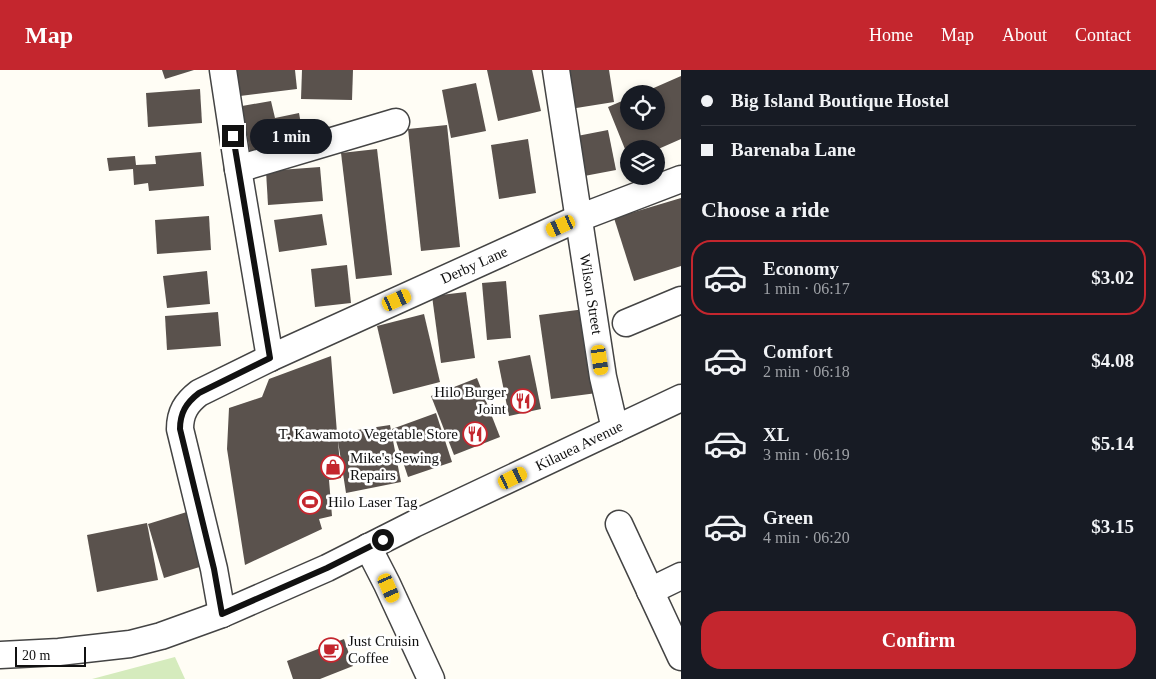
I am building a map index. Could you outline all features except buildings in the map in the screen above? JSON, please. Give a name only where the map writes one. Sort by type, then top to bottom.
[{"type":"street","points":[[223,70],[270,358]]},
{"type":"street","name":"Wilson Street","points":[[556,70],[603,377],[615,429]]},
{"type":"street","points":[[238,169],[396,122]]},
{"type":"street","name":"Derby Lane","points":[[222,614],[214,569],[181,436],[180,422],[184,408],[193,398],[199,393],[270,358],[579,218],[681,179]]},
{"type":"street","points":[[626,323],[681,300]]},
{"type":"street","name":"Kilauea Avenue","points":[[0,655],[60,652],[130,644],[161,636],[222,614],[327,568],[681,398]]},
{"type":"street","points":[[619,524],[681,657]]},
{"type":"street","points":[[368,547],[431,679]]},
{"type":"street","points":[[650,591],[681,576]]},
{"type":"green space","points":[[175,657],[185,679],[92,679]]},
{"type":"place","name":"Hilo Burger Joint","points":[[523,401]]},
{"type":"place","name":"T. Kawamoto Vegetable Store","points":[[475,434]]},
{"type":"place","name":"Mike's Sewing Repairs","points":[[333,467]]},
{"type":"place","name":"Hilo Laser Tag","points":[[310,502]]},
{"type":"place","name":"Just Cruisin Coffee","points":[[331,650]]},
{"type":"route","points":[[233,136],[270,358],[199,393],[184,408],[180,422],[181,436],[214,569],[222,614],[327,568],[383,540]]}]
